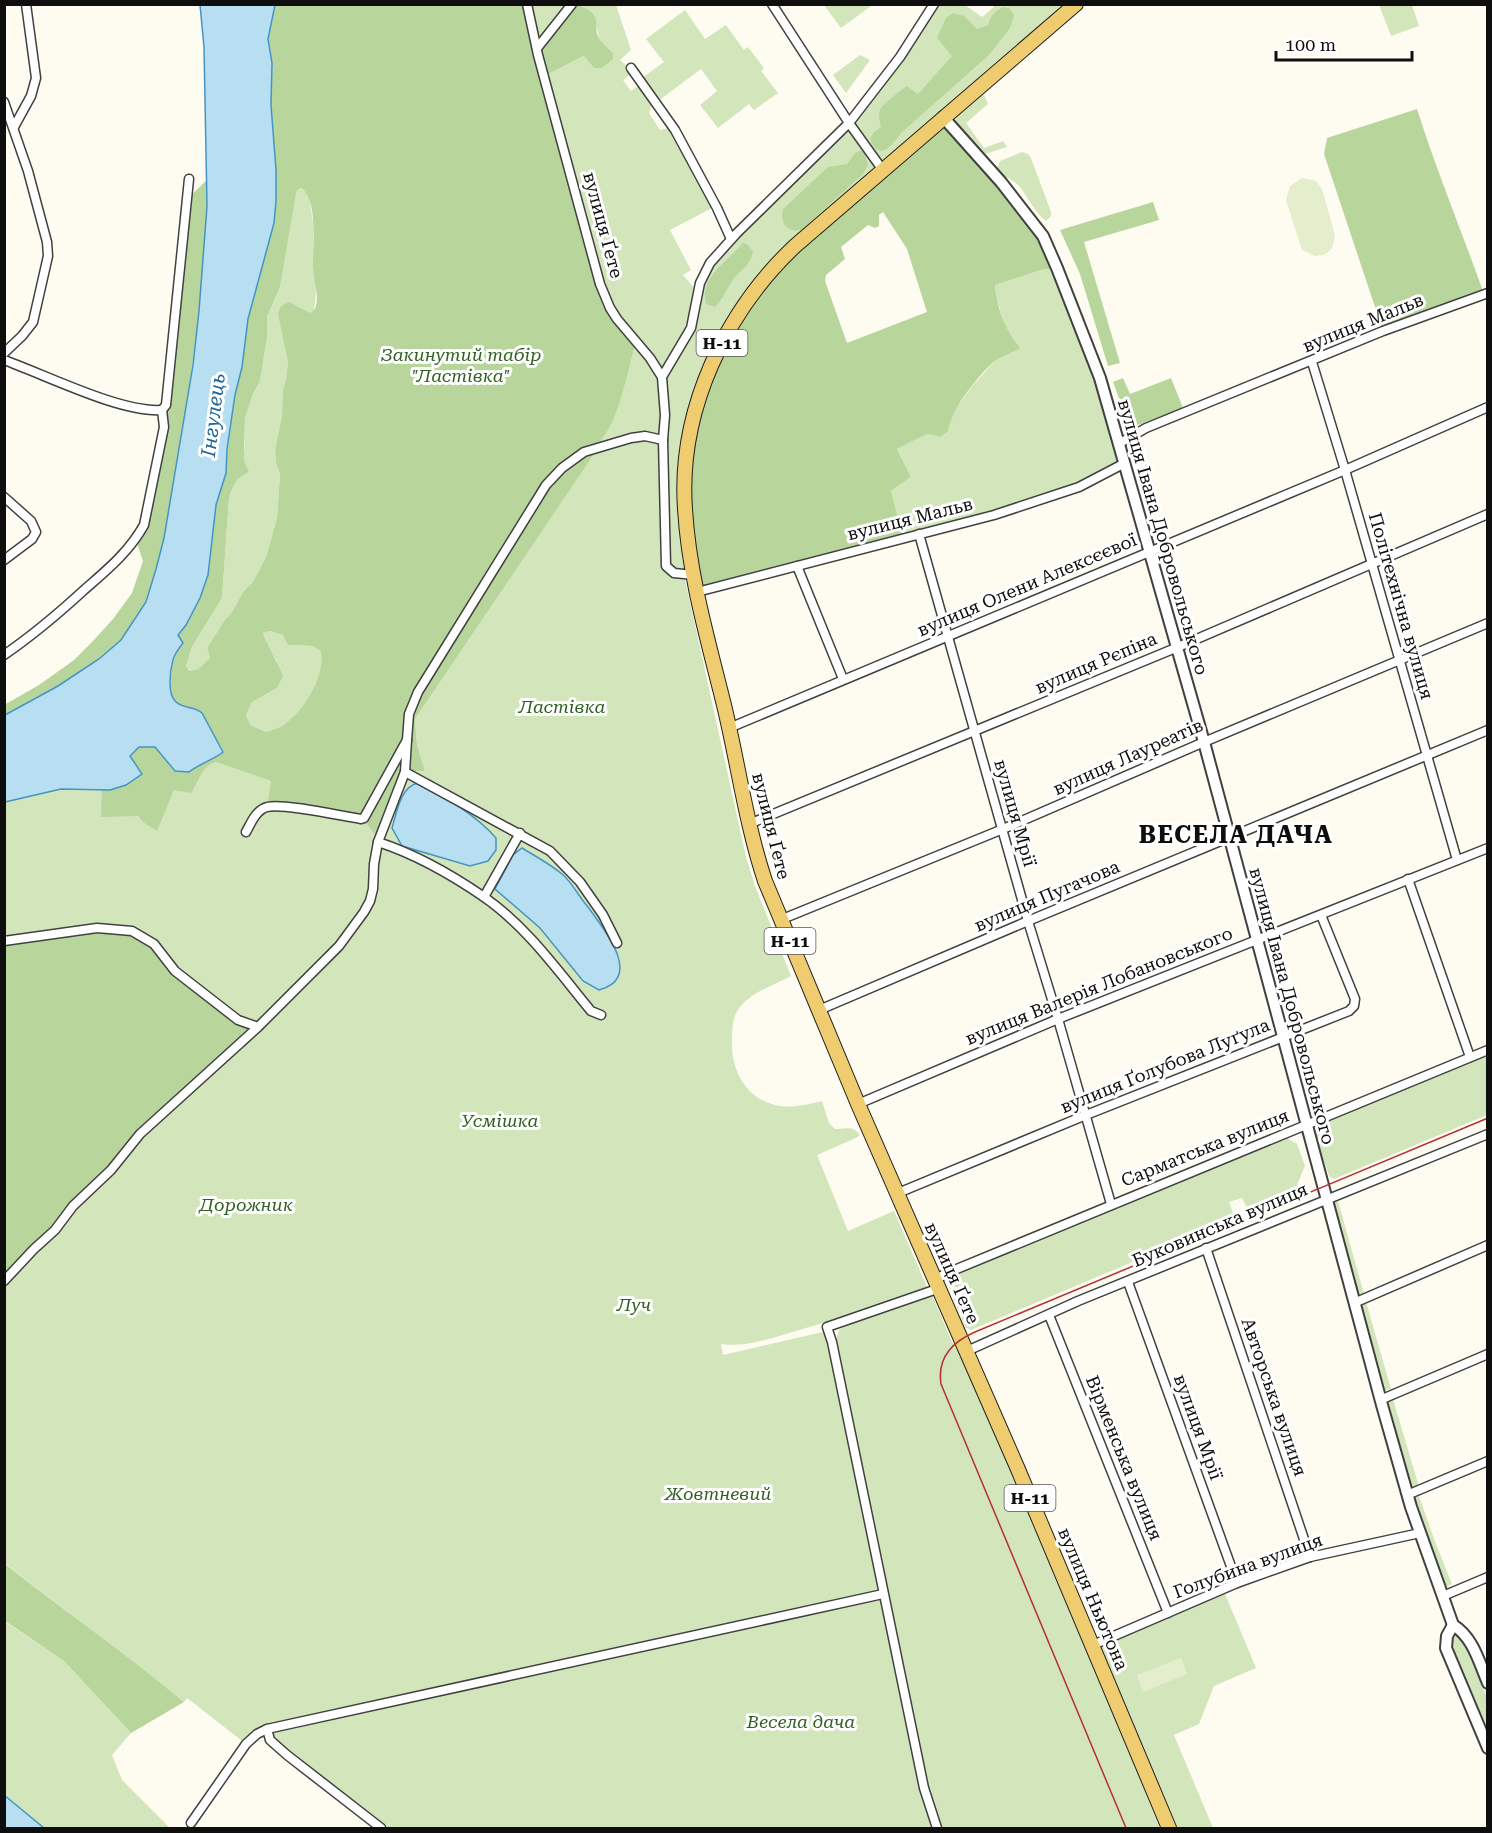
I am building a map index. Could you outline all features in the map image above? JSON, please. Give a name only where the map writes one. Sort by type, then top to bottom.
[{"type":"main road","name":"Н-11","points":[[694,575],[684,508],[686,459],[695,414],[710,369],[738,312],[779,260],[1076,4]]},
{"type":"main road","name":"вулиця Ґете","points":[[694,575],[749,824],[765,881],[858,1104],[967,1351]]},
{"type":"main road","name":"вулиця Ньютона","points":[[967,1351],[1169,1828]]},
{"type":"street","points":[[14,127],[31,96],[36,78],[26,4]]},
{"type":"street","name":"вулиця Ґете","points":[[527,4],[542,69],[605,298],[617,319],[650,358],[662,377],[665,415],[663,440],[666,566],[674,573],[694,575]]},
{"type":"street","points":[[538,47],[572,4]]},
{"type":"street","points":[[772,4],[849,123],[882,169]]},
{"type":"street","points":[[662,377],[691,328],[698,292],[710,263],[731,239],[849,123],[900,57],[934,4]]},
{"type":"street","points":[[631,68],[675,130],[731,239]]},
{"type":"street","points":[[4,102],[36,200],[47,242],[48,256],[33,322],[4,353]]},
{"type":"street","name":"вулиця Івана Добровольського","points":[[943,117],[1001,182],[1043,236],[1093,359],[1120,443],[1178,647],[1407,1495],[1453,1625]]},
{"type":"street","points":[[4,655],[59,613],[116,562],[136,540],[144,525],[164,427],[162,410],[166,405],[189,178]]},
{"type":"street","name":"вулиця Мальв","points":[[1120,443],[1146,428],[1383,331],[1488,293]]},
{"type":"street","points":[[4,360],[85,392],[139,410],[162,410]]},
{"type":"street","name":"Політехнічна вулиця","points":[[1312,362],[1457,860]]},
{"type":"street","name":"вулиця Олени Алексєєвої","points":[[729,728],[1345,470],[1488,407]]},
{"type":"street","points":[[4,1281],[55,1230],[73,1206],[111,1170],[140,1134],[258,1027],[339,946],[364,912],[373,889],[378,842],[405,772],[409,714],[418,692],[546,485],[562,468],[584,452],[631,438],[645,436],[663,440]]},
{"type":"street","name":"вулиця Мальв","points":[[697,592],[994,515],[1079,487],[1125,463]]},
{"type":"street","points":[[4,497],[34,525],[36,532],[32,539],[4,560]]},
{"type":"street","name":"вулиця Рєпіна","points":[[749,824],[1178,647],[1488,514]]},
{"type":"street","name":"вулиця Мрії","points":[[919,534],[1028,921],[1111,1204]]},
{"type":"street","points":[[797,566],[843,680]]},
{"type":"street","name":"вулиця Лауреатів","points":[[780,920],[1003,829],[1488,623]]},
{"type":"street","name":"вулиця Пугачова","points":[[819,1010],[1488,730]]},
{"type":"street","points":[[246,832],[256,815],[267,807],[362,819],[407,740]]},
{"type":"street","points":[[405,772],[550,851],[580,882],[603,915],[617,943]]},
{"type":"street","points":[[484,897],[520,833]]},
{"type":"street","points":[[378,842],[394,847],[459,880],[500,908],[542,951],[591,1011],[601,1015]]},
{"type":"street","name":"вулиця Валерія Лобановського","points":[[858,1104],[1058,1019],[1488,848]]},
{"type":"street","points":[[1408,879],[1470,1057]]},
{"type":"street","name":"вулиця Ґолубова Луґула","points":[[898,1194],[1086,1115],[1349,1011],[1354,1006],[1355,999],[1321,915]]},
{"type":"street","points":[[4,941],[97,928],[132,931],[154,944],[175,971],[238,1020],[258,1027]]},
{"type":"street","name":"Сарматська вулиця","points":[[883,1594],[827,1326],[938,1284],[947,1273],[1488,1050]]},
{"type":"street","name":"Буковинська вулиця","points":[[967,1351],[1078,1301],[1326,1198],[1488,1134]]},
{"type":"street","points":[[1354,1303],[1488,1245]]},
{"type":"street","name":"Авторська вулиця","points":[[1206,1248],[1310,1557]]},
{"type":"street","name":"вулиця Мрії","points":[[1128,1282],[1238,1583]]},
{"type":"street","name":"Вірменська вулиця","points":[[1049,1315],[1168,1613]]},
{"type":"street","points":[[1380,1400],[1488,1354]]},
{"type":"street","points":[[1407,1495],[1488,1461]]},
{"type":"street","name":"Голубина вулиця","points":[[1093,1645],[1238,1583],[1310,1557],[1420,1533]]},
{"type":"street","points":[[1443,1596],[1488,1577]]},
{"type":"street","points":[[191,1823],[246,1744],[267,1729],[883,1594],[924,1788],[937,1828]]},
{"type":"street","points":[[1488,1683],[1470,1640],[1463,1631],[1453,1625],[1447,1636],[1446,1648],[1488,1748]]},
{"type":"street","points":[[267,1729],[270,1740],[287,1755],[381,1828]]},
{"type":"green space","points":[[527,4],[572,5],[538,47]]},
{"type":"green space","name":"Закинутий табір \"Ластівка\"","points":[[275,5],[527,5],[537,46],[572,5],[582,7],[592,13],[596,19],[598,37],[613,53],[613,59],[602,68],[594,68],[584,56],[544,76],[605,298],[636,341],[623,393],[612,423],[598,448],[415,719],[417,745],[425,771],[414,771],[400,793],[381,843],[360,815],[268,801],[271,781],[216,762],[203,771],[191,793],[174,790],[157,831],[138,816],[101,817],[102,790],[110,790],[136,764],[130,756],[139,747],[155,747],[174,771],[189,772],[208,759],[210,726],[196,709],[176,703],[171,697],[170,688],[174,660],[183,643],[178,636],[186,625],[226,473],[227,449],[248,319],[274,223],[276,170],[271,105],[272,63],[268,39]],"holes":[[[301,188],[307,194],[312,213],[313,269],[317,301],[315,309],[310,313],[289,302],[281,306],[278,314],[288,362],[283,389],[282,415],[275,450],[280,474],[277,518],[266,557],[253,582],[243,592],[207,648],[210,658],[198,669],[190,671],[186,666],[192,647],[222,598],[229,499],[236,482],[249,472],[244,461],[245,418],[260,381],[267,338],[267,317],[280,287],[297,190]],[[270,631],[283,635],[288,645],[312,646],[321,651],[322,660],[317,681],[306,702],[292,719],[266,732],[250,725],[246,715],[252,702],[277,688],[283,676],[263,633]]]},
{"type":"green space","points":[[581,5],[616,5],[631,50],[620,60],[633,72],[623,80],[631,91],[638,86],[652,104],[649,113],[660,130],[669,128],[712,208],[670,230],[691,270],[683,275],[698,292],[710,263],[849,123],[934,5],[965,5],[982,17],[996,5],[1076,5],[864,186],[694,575],[684,575],[746,857],[755,886],[791,976],[757,993],[737,1011],[732,1033],[735,1065],[744,1084],[760,1099],[781,1106],[822,1101],[829,1123],[835,1129],[849,1128],[860,1135],[817,1155],[848,1231],[894,1211],[928,1289],[771,1339],[731,1345],[721,1344],[723,1355],[827,1331],[835,1342],[839,1330],[848,1325],[930,1296],[933,1297],[952,1342],[963,1354],[1163,1828],[381,1828],[287,1755],[267,1730],[246,1744],[187,1698],[184,1702],[5,1563],[5,755],[42,738],[143,822],[167,804],[174,789],[194,789],[204,769],[216,762],[272,781],[269,801],[360,815],[381,842],[400,793],[414,771],[425,771],[417,745],[415,719],[611,426],[636,341],[610,308],[543,76],[585,56],[594,68],[613,53],[602,43],[598,35],[596,19]]},
{"type":"green space","points":[[824,5],[870,5],[841,28]]},
{"type":"green space","points":[[1379,5],[1412,5],[1419,26],[1391,36]]},
{"type":"green space","points":[[1005,7],[1010,9],[1014,15],[1010,28],[989,55],[901,133],[890,146],[885,150],[877,150],[870,139],[881,127],[879,115],[882,106],[907,86],[918,94],[952,56],[937,38],[946,18],[953,13],[964,16],[977,29],[988,25],[994,13]]},
{"type":"green space","points":[[685,10],[705,39],[726,25],[744,50],[748,47],[764,68],[761,71],[778,93],[754,110],[749,104],[718,128],[700,105],[717,91],[701,69],[658,101],[642,78],[664,62],[646,39]]},
{"type":"green space","points":[[860,55],[870,60],[846,93],[833,75]]},
{"type":"green space","points":[[981,94],[984,95],[988,104],[966,123],[984,148],[1003,141],[1007,147],[982,155],[960,130],[956,119],[956,114]]},
{"type":"green space","points":[[1417,109],[1484,294],[1383,331],[1324,154],[1327,138]]},
{"type":"green space","points":[[943,117],[1023,209],[1057,268],[1041,270],[995,285],[1003,319],[1020,348],[995,361],[981,375],[966,393],[954,413],[948,431],[940,437],[927,434],[897,449],[911,477],[891,491],[903,537],[697,592],[685,508],[695,414],[755,289]],"holes":[[[883,212],[907,249],[927,312],[847,343],[825,281],[826,275],[845,259],[841,247],[868,225],[875,228],[879,226],[879,215]]]},
{"type":"green space","points":[[859,151],[864,151],[868,165],[863,174],[801,230],[791,230],[785,226],[782,218],[783,209],[828,167],[847,164]]},
{"type":"green space","points":[[1022,152],[1031,158],[1051,212],[1051,216],[1046,221],[1019,186],[997,169],[1000,161]]},
{"type":"green space","points":[[1302,178],[1316,181],[1322,189],[1335,235],[1332,249],[1324,255],[1315,256],[1302,250],[1286,200],[1290,186]]},
{"type":"green space","points":[[207,180],[206,246],[195,345],[167,522],[147,599],[123,638],[113,649],[68,681],[5,715],[4,705],[39,685],[74,660],[113,619],[132,593],[143,561],[136,540],[156,464],[187,199]]},
{"type":"green space","points":[[301,188],[309,195],[313,223],[313,270],[317,286],[314,310],[286,346],[288,362],[283,389],[282,415],[275,450],[280,474],[277,518],[266,557],[253,583],[243,592],[207,648],[210,658],[198,669],[191,671],[186,666],[192,647],[222,598],[229,499],[241,475],[245,446],[245,418],[260,381],[267,338],[267,317],[280,287],[297,190]]},
{"type":"green space","points":[[1153,202],[1159,220],[1084,242],[1120,363],[1108,366],[1080,274],[1060,230]]},
{"type":"green space","points":[[743,243],[747,244],[753,252],[749,262],[715,307],[706,304],[705,294],[711,278]]},
{"type":"green space","points":[[1057,268],[1125,463],[1079,487],[903,537],[891,491],[911,477],[897,449],[927,434],[940,437],[973,385],[996,360],[1015,352],[1003,319],[995,285],[1041,270]]},
{"type":"green space","points":[[1123,378],[1130,394],[1171,378],[1183,408],[1130,428],[1113,382]]},
{"type":"green space","points":[[270,631],[283,635],[289,645],[312,646],[322,651],[322,661],[317,682],[299,711],[284,725],[266,732],[249,725],[246,715],[252,702],[277,688],[277,661],[268,648],[263,633]]},
{"type":"green space","points":[[120,929],[154,944],[175,971],[225,1009],[258,1027],[140,1134],[5,1281],[5,941]]},
{"type":"green space","points":[[1487,1055],[1487,1115],[1334,1179],[1329,1176],[1313,1129],[1316,1123]]},
{"type":"green space","points":[[1281,1138],[1287,1138],[1297,1144],[1305,1166],[1294,1192],[1248,1210],[1242,1198],[1229,1202],[1235,1219],[971,1330],[965,1327],[947,1282],[948,1275]]},
{"type":"green space","points":[[1338,1201],[1364,1294],[1358,1296],[1333,1203]]},
{"type":"green space","points":[[1366,1302],[1391,1389],[1383,1391],[1359,1304]]},
{"type":"green space","points":[[1393,1399],[1419,1487],[1411,1489],[1385,1401]]},
{"type":"green space","points":[[1419,1496],[1452,1584],[1446,1587],[1413,1499]]},
{"type":"green space","points":[[4,1563],[184,1702],[131,1733],[64,1661],[5,1621]]},
{"type":"green space","points":[[1223,1589],[1256,1668],[1214,1686],[1199,1724],[1174,1735],[1213,1828],[1175,1828],[1097,1644]]},
{"type":"green space","points":[[4,1621],[64,1661],[131,1733],[112,1755],[122,1780],[170,1828],[44,1828],[5,1795]]},
{"type":"green space","points":[[1456,1636],[1463,1639],[1487,1697],[1487,1736],[1450,1647],[1450,1640]]},
{"type":"green space","points":[[1181,1658],[1187,1674],[1143,1692],[1137,1675]]},
{"type":"water","name":"Інгулець","points":[[200,5],[275,5],[268,39],[272,63],[271,105],[276,170],[274,223],[248,319],[227,449],[226,473],[216,505],[208,575],[200,598],[178,635],[183,643],[174,657],[170,676],[173,698],[179,704],[202,713],[223,752],[189,772],[175,771],[155,747],[139,747],[130,756],[142,774],[126,785],[110,790],[61,789],[5,802],[5,715],[58,686],[99,659],[121,640],[146,602],[164,538],[193,365],[207,206],[204,47]]},
{"type":"water","points":[[418,783],[469,814],[488,829],[496,838],[496,850],[488,861],[470,866],[402,846],[392,828],[403,795],[412,785]]},
{"type":"water","points":[[522,848],[566,877],[603,927],[620,964],[619,975],[612,984],[599,990],[583,981],[540,928],[495,889],[513,855]]},
{"type":"water","points":[[4,1795],[44,1828],[5,1828]]},
{"type":"tram line","points":[[1126,1828],[941,1384],[941,1366],[944,1359],[953,1346],[975,1332],[1488,1118]]},
{"type":"district","name":"ВЕСЕЛА ДАЧА","points":[[1236,835]]},
{"type":"park label","name":"Ластівка","points":[[562,707]]},
{"type":"park label","name":"Усмішка","points":[[500,1121]]},
{"type":"park label","name":"Дорожник","points":[[246,1205]]},
{"type":"park label","name":"Луч","points":[[634,1305]]},
{"type":"park label","name":"Жовтневий","points":[[718,1494]]},
{"type":"park label","name":"Весела дача","points":[[801,1722]]}]
